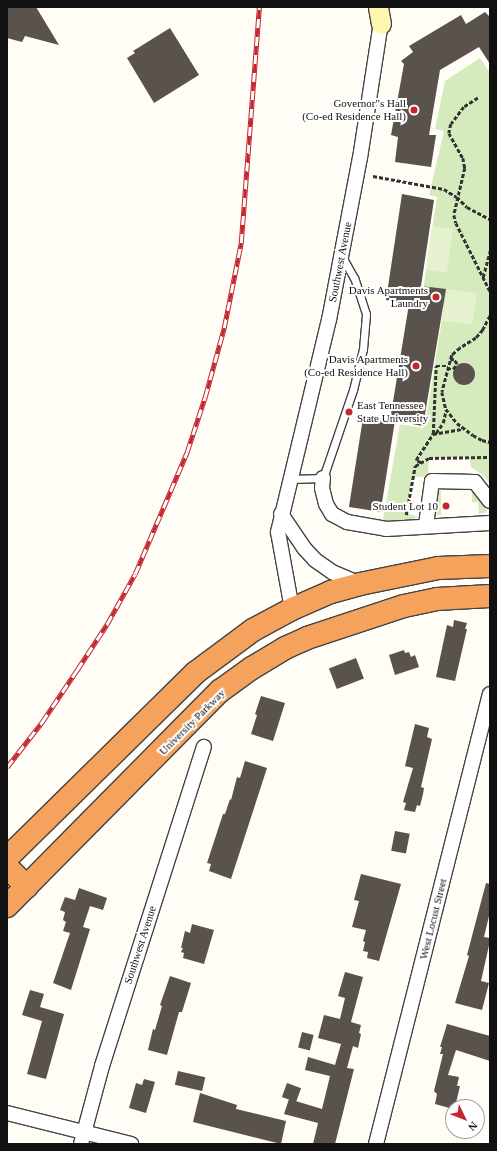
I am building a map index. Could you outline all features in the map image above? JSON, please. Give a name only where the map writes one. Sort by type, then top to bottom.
[{"type":"highway","points":[[7,858],[196,672],[253,630],[292,609],[330,592],[360,584],[438,568],[490,566]]},
{"type":"highway","name":"University Parkway","points":[[7,906],[220,691],[265,660],[285,648],[307,638],[417,603],[437,599],[490,596]]},
{"type":"highway","points":[[292,609],[307,638]]},
{"type":"highway","points":[[7,867],[27,887]]},
{"type":"street","name":"Southwest Avenue","points":[[292,609],[278,532],[329,320],[360,158],[381,13]]},
{"type":"street","points":[[322,478],[322,488],[326,504],[332,514],[338,519],[347,522],[386,529],[410,529],[426,525],[490,523]]},
{"type":"street","points":[[426,525],[432,481],[475,482],[490,501]]},
{"type":"street","points":[[282,514],[304,548],[314,560],[332,572],[360,584]]},
{"type":"street","name":"West Locust Street","points":[[376,1144],[490,694]]},
{"type":"street","name":"Southwest Avenue","points":[[82,1138],[102,1066],[130,976],[204,747]]},
{"type":"street","points":[[7,1112],[82,1138],[131,1144]]},
{"type":"lane","points":[[291,479],[322,478],[353,390],[363,349],[366,314],[354,278],[341,255]]},
{"type":"path","points":[[478,98],[464,106],[451,124],[450,133],[463,158],[465,168],[464,180],[457,197],[454,215],[456,223],[490,291]]},
{"type":"path","points":[[374,176],[444,189],[457,197],[467,207],[490,219]]},
{"type":"path","points":[[483,277],[490,250]]},
{"type":"path","points":[[420,463],[416,460],[434,433],[443,423],[446,409],[442,392],[450,359],[460,348],[480,334],[490,316]]},
{"type":"path","points":[[434,433],[436,366],[453,370],[457,364],[454,360],[450,359]]},
{"type":"path","points":[[446,409],[462,429],[482,440],[490,442]]},
{"type":"path","points":[[434,433],[462,429]]},
{"type":"green space","points":[[480,58],[490,73],[490,482],[489,483],[484,476],[471,467],[469,457],[429,458],[428,475],[423,477],[412,476],[406,513],[419,517],[403,522],[383,520],[400,424],[423,428],[425,425],[444,307],[421,304],[437,197],[429,195],[444,131],[435,129],[445,81]]},
{"type":"green space","points":[[432,226],[453,229],[447,272],[426,270]]},
{"type":"green space","points":[[447,289],[477,293],[472,325],[443,321]]},
{"type":"green space","points":[[441,490],[441,515],[438,515],[435,512],[438,491]]},
{"type":"green space","points":[[474,490],[487,511],[485,513],[479,514],[478,502],[472,502],[472,491]]},
{"type":"building","points":[[7,7],[36,7],[59,45],[25,36],[22,42],[7,38]]},
{"type":"building","name":"Governor\"s Hall (Co-ed Residence Hall)","points":[[485,12],[490,17],[490,64],[479,47],[440,70],[429,135],[436,135],[431,167],[395,162],[398,137],[391,135],[404,64],[401,61],[413,52],[409,46],[461,15],[466,24]]},
{"type":"building","points":[[170,28],[199,75],[154,103],[127,58],[135,53],[133,51]]},
{"type":"building","points":[[402,194],[434,200],[421,286],[446,289],[423,426],[390,420],[409,304],[386,300]]},
{"type":"building","points":[[464,363],[472,366],[475,374],[472,382],[464,385],[456,382],[453,374],[456,366]]},
{"type":"building","points":[[363,418],[395,423],[381,512],[349,507]]},
{"type":"building","points":[[454,620],[467,623],[465,629],[467,629],[455,681],[436,677],[447,625],[453,627]]},
{"type":"building","points":[[404,650],[405,653],[409,652],[411,657],[415,655],[419,667],[395,675],[389,655]]},
{"type":"building","points":[[356,658],[364,679],[337,689],[329,668]]},
{"type":"building","points":[[261,696],[285,703],[273,741],[251,734],[257,715],[255,714]]},
{"type":"building","points":[[415,724],[429,728],[427,737],[432,739],[421,787],[424,788],[423,794],[420,806],[417,805],[415,812],[404,810],[406,803],[403,802],[413,768],[405,766]]},
{"type":"building","points":[[245,761],[267,768],[231,879],[209,871],[211,864],[207,863],[223,814],[225,814],[230,799],[231,800],[237,777],[240,778]]},
{"type":"building","points":[[395,831],[410,834],[406,853],[391,851]]},
{"type":"building","points":[[361,874],[401,884],[379,961],[367,958],[368,952],[363,951],[365,942],[363,941],[366,930],[352,927],[359,901],[354,900]]},
{"type":"building","points":[[486,883],[490,884],[490,912],[484,937],[490,938],[490,941],[481,981],[489,983],[482,1010],[455,1003],[469,956],[467,955]]},
{"type":"building","points":[[79,888],[107,898],[103,910],[90,906],[83,927],[90,929],[71,990],[53,983],[70,933],[63,931],[66,922],[63,920],[65,912],[60,910],[65,897],[75,900]]},
{"type":"building","points":[[192,924],[214,930],[204,964],[183,958],[184,953],[181,952],[183,948],[181,948],[185,931],[190,933]]},
{"type":"building","points":[[345,972],[363,977],[351,1022],[361,1025],[359,1033],[361,1034],[358,1048],[353,1046],[347,1068],[354,1069],[335,1144],[313,1144],[318,1123],[284,1114],[289,1099],[322,1109],[330,1076],[305,1070],[308,1057],[335,1065],[341,1044],[318,1038],[324,1015],[340,1019],[345,998],[338,996]]},
{"type":"building","points":[[170,976],[191,983],[182,1012],[179,1012],[167,1055],[148,1050],[153,1029],[155,1030],[162,1006],[160,1005]]},
{"type":"building","points":[[30,990],[44,994],[40,1007],[64,1014],[46,1079],[27,1074],[42,1021],[22,1015]]},
{"type":"building","points":[[447,1024],[490,1036],[490,1061],[456,1050],[448,1075],[459,1077],[457,1086],[460,1086],[457,1099],[445,1099],[445,1107],[435,1104],[437,1094],[434,1091],[443,1054],[440,1054],[442,1047],[440,1047]]},
{"type":"building","points":[[302,1032],[314,1035],[310,1050],[298,1048]]},
{"type":"building","points":[[178,1071],[205,1077],[202,1091],[175,1085]]},
{"type":"building","points":[[144,1079],[155,1082],[146,1113],[129,1108],[136,1083],[142,1085]]},
{"type":"building","points":[[287,1083],[301,1088],[296,1102],[282,1097]]},
{"type":"building","points":[[200,1093],[237,1105],[236,1109],[286,1121],[281,1144],[193,1122]]},
{"type":"railway","points":[[7,767],[42,722],[107,624],[135,574],[187,452],[205,397],[224,328],[241,243],[259,7]]},
{"type":"place","name":"Governor\"s Hall (Co-ed Residence Hall)","points":[[414,110]]},
{"type":"place","name":"Davis Apartments Laundry","points":[[436,297]]},
{"type":"place","name":"Davis Apartments (Co-ed Residence Hall)","points":[[416,366]]},
{"type":"place","name":"East Tennessee State University","points":[[349,412]]},
{"type":"place","name":"Student Lot 10","points":[[446,506]]}]
